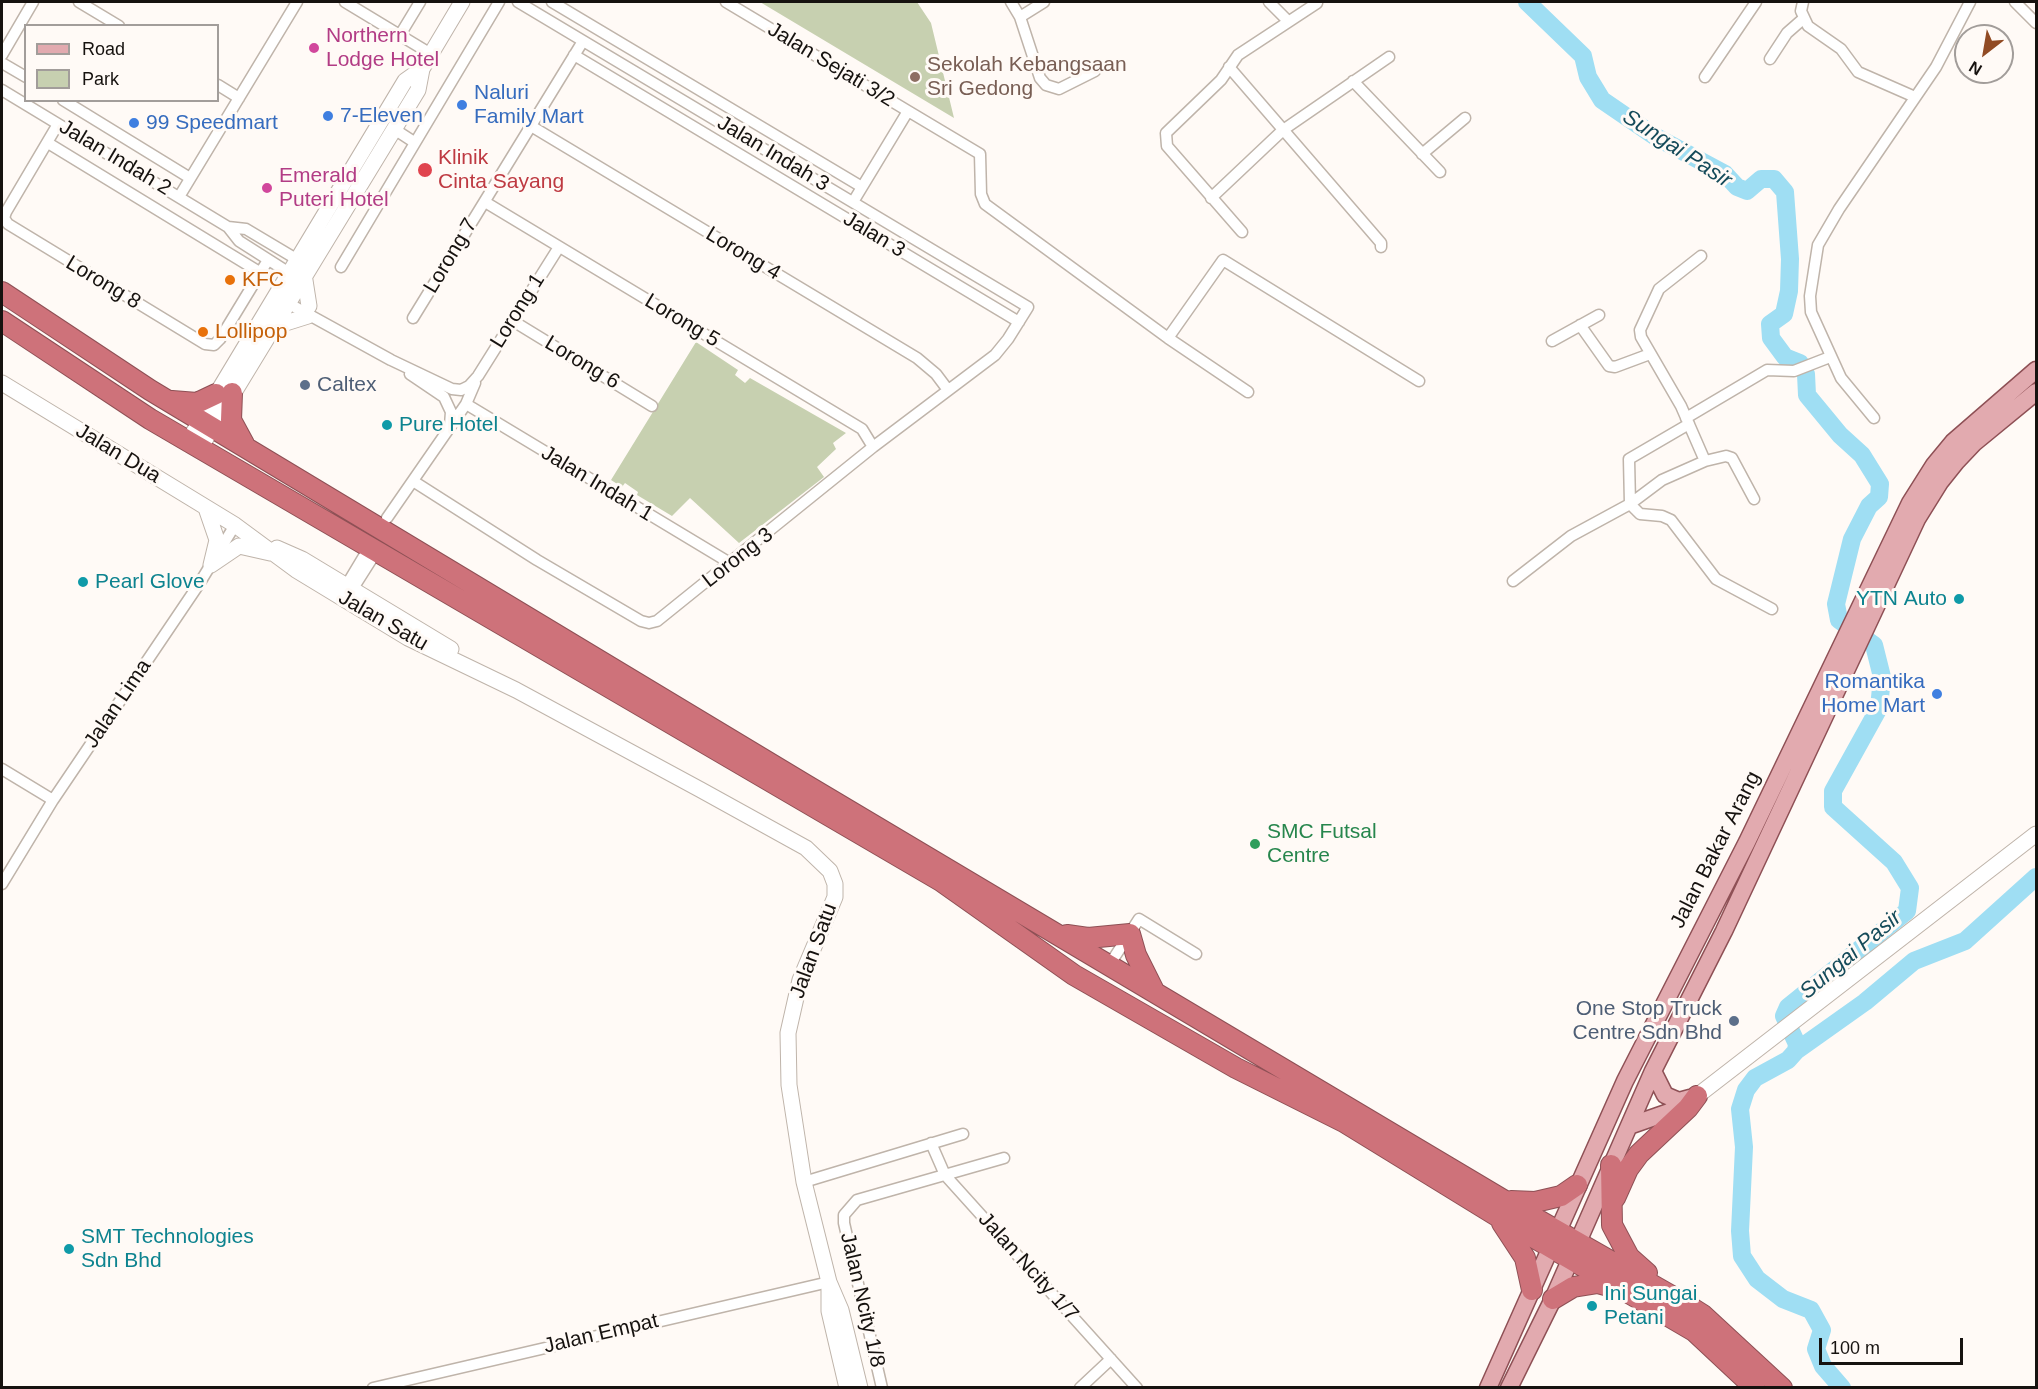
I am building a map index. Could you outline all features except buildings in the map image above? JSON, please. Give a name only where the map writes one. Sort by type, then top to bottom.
[{"type":"highway","points":[[2,292],[166,400],[203,430],[308,504],[330,526]]},
{"type":"highway","points":[[2,321],[69,363],[150,419],[941,881],[976,898],[1085,965],[1100,968],[1110,964]]},
{"type":"highway","points":[[69,363],[203,430],[246,447],[806,785],[1154,990],[1501,1208],[1522,1253],[1532,1290]]},
{"type":"highway","points":[[166,400],[197,403],[224,394],[231,420],[246,447]]},
{"type":"highway","points":[[941,881],[1074,975],[1236,1068],[1344,1122],[1574,1250],[1684,1303],[1703,1315],[1782,1388]]},
{"type":"highway","points":[[1058,934],[1088,938],[1130,934],[1136,955],[1154,990]]},
{"type":"highway","points":[[1110,964],[1113,976],[1123,987],[1194,1032],[1236,1068]]},
{"type":"highway","points":[[1610,1211],[1623,1178],[1638,1154],[1688,1108],[1696,1096]]},
{"type":"highway","points":[[1611,1165],[1612,1225],[1629,1257],[1684,1303]]},
{"type":"highway","points":[[1501,1208],[1561,1196],[1577,1185]]},
{"type":"highway","points":[[1574,1250],[1622,1288],[1694,1331],[1755,1388]]},
{"type":"highway","points":[[1552,1299],[1573,1287],[1598,1283],[1622,1288]]},
{"type":"main road","points":[[203,430],[283,295],[418,90],[422,69],[462,2]]},
{"type":"main road","points":[[273,327],[309,311],[300,270],[405,81],[422,69]]},
{"type":"main road","points":[[224,394],[273,327],[283,295]]},
{"type":"main road","name":"Jalan Bakar Arang","points":[[1509,1388],[1552,1299],[1653,1071],[1724,931],[1867,609],[1899,525],[1934,465],[1972,424],[2037,370]]},
{"type":"main road","name":"Jalan Dua","points":[[2,384],[235,525]]},
{"type":"main road","name":"Jalan Bakar Arang","points":[[1867,609],[1940,482],[1974,443],[2037,392]]},
{"type":"main road","points":[[207,508],[217,540],[211,565]]},
{"type":"main road","name":"Jalan Satu","points":[[235,525],[277,555],[346,593]]},
{"type":"main road","name":"Jalan Satu","points":[[258,540],[302,559],[408,638],[516,690],[806,849],[830,871],[835,897],[800,980],[788,1033],[789,1085],[804,1182],[829,1282],[841,1310],[860,1388]]},
{"type":"main road","points":[[211,565],[239,546],[277,555]]},
{"type":"main road","name":"Jalan Bakar Arang","points":[[1488,1388],[1577,1185],[1670,988],[1848,650]]},
{"type":"main road","points":[[1629,1126],[1669,1113],[1696,1096],[2037,834]]},
{"type":"main road","points":[[1653,1071],[1660,1088],[1672,1100],[1679,1101],[1696,1096]]},
{"type":"main road","name":"Jalan Satu","points":[[829,1282],[829,1311],[847,1388]]},
{"type":"street","points":[[2,55],[33,2]]},
{"type":"street","points":[[80,2],[116,24]]},
{"type":"street","points":[[179,197],[297,2]]},
{"type":"street","points":[[345,2],[431,54]]},
{"type":"street","points":[[400,35],[420,2]]},
{"type":"street","points":[[340,267],[499,2]]},
{"type":"street","name":"Jalan Indah 3","points":[[518,2],[1028,307]]},
{"type":"street","points":[[552,2],[862,187]]},
{"type":"street","name":"Jalan Sejati 3/2","points":[[726,2],[908,111],[852,202]]},
{"type":"street","points":[[1011,2],[1020,17],[1040,78],[1046,85],[1059,89],[1095,71]]},
{"type":"street","points":[[1020,17],[1044,2]]},
{"type":"street","points":[[1269,2],[1288,21]]},
{"type":"street","points":[[1705,77],[1756,2]]},
{"type":"street","points":[[1803,2],[1803,19],[1808,26],[1840,49],[1858,72],[1915,97]]},
{"type":"street","points":[[1874,418],[1847,385],[1830,357],[1811,312],[1810,296],[1818,245],[1839,209],[1936,67],[1970,2]]},
{"type":"street","points":[[2015,2],[2037,22]]},
{"type":"street","points":[[1242,232],[1167,146],[1165,136],[1168,130],[1221,80],[1239,55],[1317,3]]},
{"type":"street","points":[[1770,59],[1787,33],[1803,19]]},
{"type":"street","name":"Lorong 7","points":[[413,318],[583,41]]},
{"type":"street","name":"Jalan 3","points":[[574,55],[1019,322]]},
{"type":"street","points":[[1211,198],[1283,130],[1389,57]]},
{"type":"street","points":[[2,63],[24,77]]},
{"type":"street","points":[[1229,67],[1381,243],[1381,247]]},
{"type":"street","points":[[1353,81],[1440,172]]},
{"type":"street","points":[[219,86],[239,98]]},
{"type":"street","name":"Jalan Indah 2","points":[[2,90],[228,227],[239,241],[268,260],[300,270]]},
{"type":"street","points":[[66,102],[190,178]]},
{"type":"street","points":[[908,111],[980,154],[981,194],[985,204],[1168,338],[1248,392]]},
{"type":"street","points":[[1422,154],[1465,118]]},
{"type":"street","name":"Lorong 8","points":[[58,124],[6,212],[4,219],[8,225],[205,344],[214,345],[220,339],[268,260]]},
{"type":"street","name":"Lorong 4","points":[[531,126],[908,353],[936,374],[948,390]]},
{"type":"street","points":[[393,129],[414,142]]},
{"type":"street","points":[[48,142],[261,273]]},
{"type":"street","name":"Lorong 5","points":[[485,202],[862,429],[873,447]]},
{"type":"street","name":"Jalan Indah 2","points":[[228,227],[246,229],[300,270]]},
{"type":"street","name":"Lorong 1","points":[[449,428],[466,404],[478,376],[559,247]]},
{"type":"street","points":[[1701,256],[1665,283],[1656,295],[1640,330],[1650,354],[1688,421],[1705,461]]},
{"type":"street","points":[[1168,338],[1223,260],[1419,381]]},
{"type":"street","points":[[283,295],[391,360],[444,397],[451,412],[449,428]]},
{"type":"street","name":"Lorong 3","points":[[413,482],[537,560],[649,624],[665,615],[873,447],[995,355],[1028,307]]},
{"type":"street","points":[[1552,341],[1599,315]]},
{"type":"street","name":"Lorong 6","points":[[513,321],[652,406]]},
{"type":"street","points":[[1580,325],[1609,366],[1615,367],[1650,354]]},
{"type":"street","points":[[1772,609],[1716,579],[1671,520],[1662,516],[1640,514],[1630,504],[1629,459],[1767,370],[1794,371],[1830,357]]},
{"type":"street","points":[[391,360],[452,389],[465,389],[478,376]]},
{"type":"street","points":[[390,520],[449,428],[460,404],[452,389]]},
{"type":"street","name":"Jalan Indah 1","points":[[466,404],[730,563]]},
{"type":"street","points":[[1513,581],[1571,537],[1630,504],[1662,480],[1705,461],[1726,456],[1732,458],[1755,499]]},
{"type":"street","name":"Jalan Lima","points":[[2,884],[53,800],[211,565],[235,525]]},
{"type":"street","points":[[346,593],[367,558]]},
{"type":"street","points":[[2,769],[53,800]]},
{"type":"street","points":[[1110,964],[1139,919],[1196,954]]},
{"type":"street","points":[[804,1182],[963,1134]]},
{"type":"street","name":"Jalan Ncity 1/7","points":[[931,1143],[945,1174],[1137,1388]]},
{"type":"street","points":[[945,1174],[1004,1158]]},
{"type":"street","name":"Jalan Ncity 1/8","points":[[882,1388],[844,1215],[857,1200],[945,1174]]},
{"type":"street","name":"Jalan Empat","points":[[373,1388],[829,1282]]},
{"type":"street","points":[[1080,1388],[1111,1359]]},
{"type":"green space","name":"Sekolah Kebangsaan Sri Gedong","points":[[760,2],[917,2],[931,23],[954,118]]},
{"type":"green space","points":[[696,342],[738,370],[735,375],[745,383],[750,378],[846,433],[833,443],[836,449],[817,467],[824,477],[739,543],[690,498],[672,516],[637,495],[638,492],[625,483],[622,487],[611,480]]},
{"type":"waterway","name":"Sungai Pasir","points":[[1527,2],[1583,56],[1588,77],[1602,100],[1656,137],[1725,174],[1737,187],[1747,191],[1761,179],[1774,179],[1785,192],[1790,259],[1789,291],[1784,314],[1770,324],[1771,338],[1785,357],[1800,363],[1806,374],[1807,395],[1840,435],[1862,455],[1880,484],[1879,497],[1869,506],[1852,539],[1836,604],[1839,620],[1874,645],[1882,677],[1879,708],[1833,791],[1833,807],[1894,862],[1910,888],[1907,911],[1788,1007],[1784,1016],[1797,1044],[1796,1051],[1788,1060],[1755,1078],[1746,1090],[1740,1109],[1744,1147],[1740,1231],[1742,1256],[1757,1279],[1783,1299],[1811,1310],[1822,1330],[1816,1349],[1823,1366],[1842,1388]]},
{"type":"waterway","points":[[1796,1051],[1865,1002],[1914,961],[1965,941],[2036,877]]},
{"type":"place","name":"Northern Lodge Hotel","points":[[314,48]]},
{"type":"place","name":"Sekolah Kebangsaan Sri Gedong","points":[[915,77]]},
{"type":"place","name":"Naluri Family Mart","points":[[462,105]]},
{"type":"place","name":"7-Eleven","points":[[328,116]]},
{"type":"place","name":"99 Speedmart","points":[[134,123]]},
{"type":"place","name":"Klinik Cinta Sayang","points":[[425,170]]},
{"type":"place","name":"Emerald Puteri Hotel","points":[[267,188]]},
{"type":"place","name":"KFC","points":[[230,280]]},
{"type":"place","name":"Lollipop","points":[[203,332]]},
{"type":"place","name":"Caltex","points":[[305,385]]},
{"type":"place","name":"Pure Hotel","points":[[387,425]]},
{"type":"place","name":"Pearl Glove","points":[[83,582]]},
{"type":"place","name":"YTN Auto","points":[[1959,599]]},
{"type":"place","name":"Romantika Home Mart","points":[[1937,694]]},
{"type":"place","name":"SMC Futsal Centre","points":[[1255,844]]},
{"type":"place","name":"One Stop Truck Centre Sdn Bhd","points":[[1734,1021]]},
{"type":"place","name":"SMT Technologies Sdn Bhd","points":[[69,1249]]},
{"type":"place","name":"Ini Sungai Petani","points":[[1592,1306]]}]
